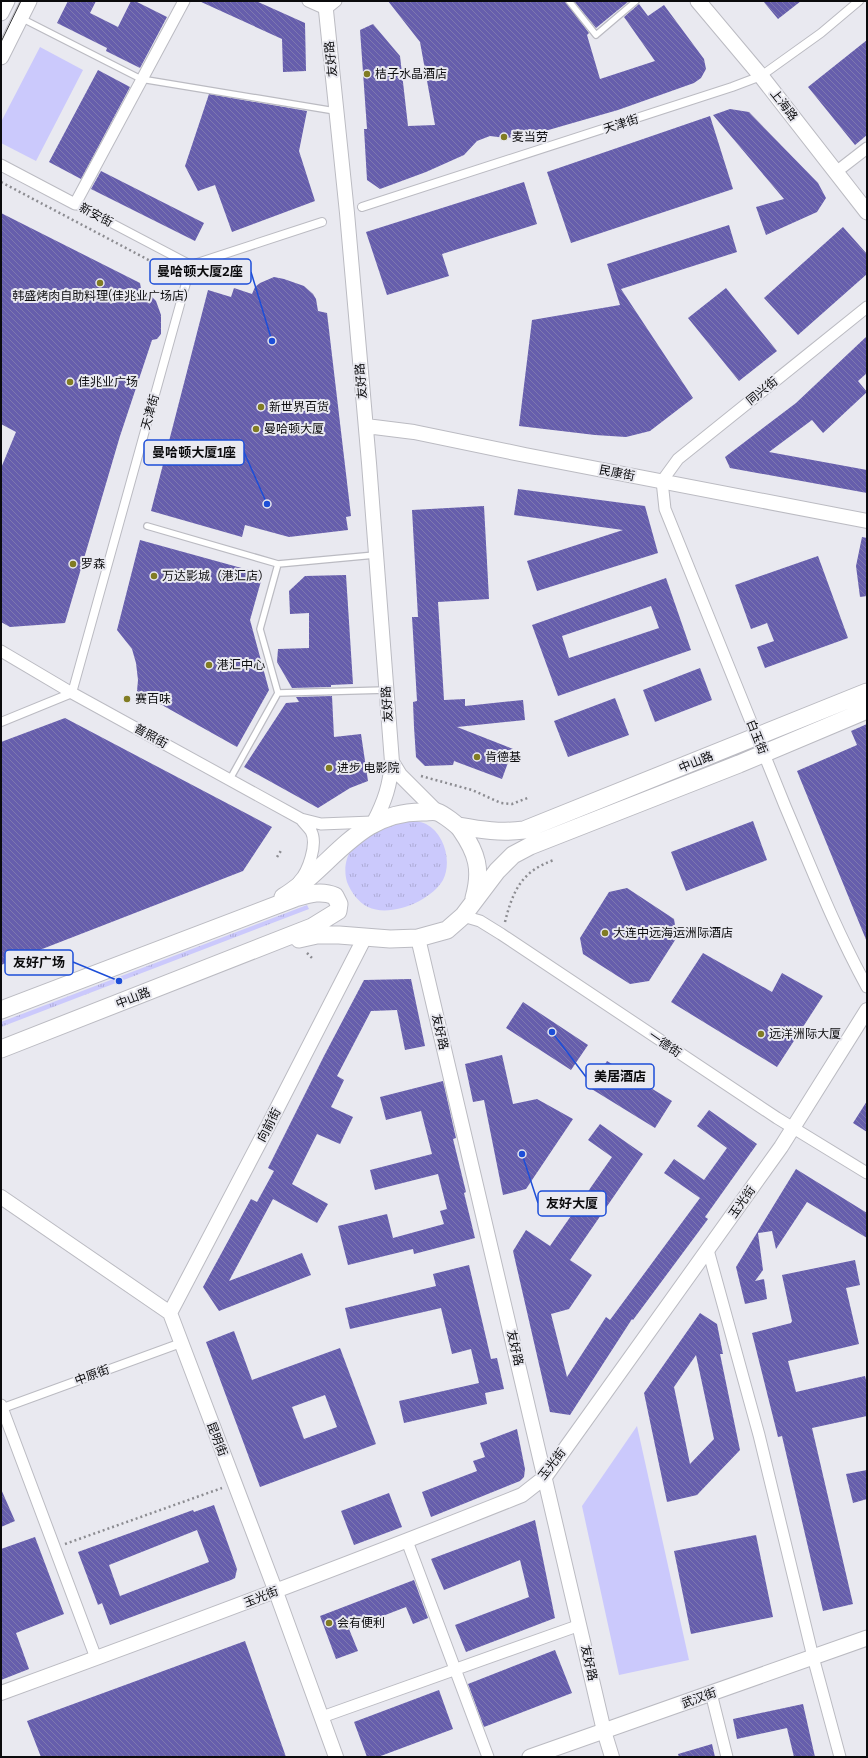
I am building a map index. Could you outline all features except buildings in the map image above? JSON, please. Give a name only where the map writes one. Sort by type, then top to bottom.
[{"type":"main road","points":[[1,13],[7,1]]},
{"type":"main road","points":[[1,57],[29,1]]},
{"type":"main road","name":"上海路","points":[[698,1],[761,76],[867,212]]},
{"type":"main road","name":"中山路","points":[[527,838],[867,692]]},
{"type":"main road","name":"中山路","points":[[527,838],[763,754],[867,710]]},
{"type":"main road","points":[[261,911],[287,895],[351,839],[374,822],[396,815],[415,812],[437,812],[459,826],[491,832],[508,832],[527,838],[514,855],[497,871],[468,909],[447,930],[418,938],[390,939],[318,935],[264,946]]},
{"type":"main road","points":[[459,826],[475,853],[478,869],[478,883],[468,909]]},
{"type":"main road","points":[[1,1010],[295,898],[314,893],[328,893],[335,896],[339,904],[338,911],[327,919],[312,927],[264,946]]},
{"type":"main road","name":"中山路","points":[[1,1049],[264,946]]},
{"type":"main road","name":"武汉街","points":[[530,1757],[867,1638]]},
{"type":"street","points":[[75,204],[184,1]]},
{"type":"street","points":[[308,1],[329,4]]},
{"type":"street","name":"天津街","points":[[362,207],[725,90],[761,76],[821,33],[859,1]]},
{"type":"street","name":"友好路","points":[[329,4],[336,111],[377,555],[392,762]]},
{"type":"street","points":[[836,172],[867,148]]},
{"type":"street","name":"新安街","points":[[1,165],[191,265]]},
{"type":"street","points":[[191,265],[322,222]]},
{"type":"street","name":"天津街","points":[[72,693],[191,265]]},
{"type":"street","name":"同兴街","points":[[662,481],[678,459],[867,307]]},
{"type":"street","name":"民康街","points":[[366,426],[414,432],[867,521]]},
{"type":"street","name":"白玉街","points":[[662,481],[665,509],[763,754],[853,962],[867,987]]},
{"type":"street","name":"普照街","points":[[1,651],[72,693],[301,819]]},
{"type":"street","points":[[1,722],[72,693]]},
{"type":"street","points":[[392,762],[400,775],[437,812]]},
{"type":"street","points":[[301,819],[321,824],[357,824],[374,822],[384,803],[389,786],[392,762]]},
{"type":"street","points":[[287,895],[302,878],[310,860],[313,847],[312,833],[301,819]]},
{"type":"street","name":"一德街","points":[[468,909],[480,921],[794,1128],[867,1174]]},
{"type":"street","name":"向前街","points":[[170,1313],[276,1112],[365,937]]},
{"type":"street","name":"友好路","points":[[418,938],[604,1731],[612,1757]]},
{"type":"street","name":"玉光街","points":[[1,1693],[276,1592],[407,1541],[522,1495],[545,1477],[794,1128],[867,1010]]},
{"type":"street","points":[[1,1197],[170,1313]]},
{"type":"street","points":[[708,1250],[759,1435],[813,1657],[840,1757]]},
{"type":"street","name":"昆明街","points":[[170,1313],[276,1592],[336,1757]]},
{"type":"street","name":"中原街","points":[[2,1407],[181,1343]]},
{"type":"street","points":[[2,1407],[96,1658]]},
{"type":"street","points":[[407,1541],[488,1757]]},
{"type":"street","points":[[322,1717],[580,1625]]},
{"type":"street","points":[[711,1693],[727,1757]]},
{"type":"lane","points":[[569,1],[596,35],[636,1]]},
{"type":"lane","points":[[21,18],[141,79],[336,111]]},
{"type":"lane","points":[[147,526],[278,564],[377,555]]},
{"type":"lane","points":[[230,779],[278,693],[260,629],[278,564]]},
{"type":"lane","points":[[278,693],[386,690]]},
{"type":"path","points":[[1,182],[187,280]]},
{"type":"path","points":[[400,775],[421,776],[472,790],[501,803],[512,804],[530,797]]},
{"type":"path","points":[[277,857],[282,849]]},
{"type":"path","points":[[501,934],[509,903],[525,876],[538,865],[554,860]]},
{"type":"path","points":[[55,1548],[234,1483]]},
{"type":"green space","points":[[40,47],[83,70],[36,161],[1,143],[1,122]]},
{"type":"green space","points":[[406,820],[426,824],[438,834],[447,857],[446,873],[443,880],[429,895],[409,906],[387,910],[377,910],[368,907],[355,896],[347,882],[346,867],[350,852],[353,846],[364,836],[379,828]]},
{"type":"green space","points":[[307,905],[309,909],[1,1027],[1,1022]]},
{"type":"green space","points":[[637,1426],[689,1660],[619,1675],[582,1506]]},
{"type":"tram line","points":[[1,42],[21,1]]},
{"type":"place","name":"桔子水晶酒店","points":[[367,74]]},
{"type":"place","name":"麦当劳","points":[[504,137]]},
{"type":"place","name":"韩盛烤肉自助料理(佳兆业广场店)","points":[[100,283]]},
{"type":"place","name":"曼哈顿大厦2座","points":[[272,341]]},
{"type":"place","name":"佳兆业广场","points":[[70,382]]},
{"type":"place","name":"新世界百货","points":[[261,407]]},
{"type":"place","name":"曼哈顿大厦","points":[[256,429]]},
{"type":"place","name":"曼哈顿大厦1座","points":[[267,504]]},
{"type":"place","name":"罗森","points":[[73,564]]},
{"type":"place","name":"万达影城（港汇店）","points":[[154,576]]},
{"type":"place","name":"港汇中心","points":[[209,665]]},
{"type":"place","name":"赛百味","points":[[127,699]]},
{"type":"place","name":"肯德基","points":[[477,757]]},
{"type":"place","name":"进步 电影院","points":[[329,768]]},
{"type":"place","name":"大连中远海运洲际酒店","points":[[605,933]]},
{"type":"place","name":"友好广场","points":[[119,981]]},
{"type":"place","name":"美居酒店","points":[[552,1032]]},
{"type":"place","name":"远洋洲际大厦","points":[[761,1034]]},
{"type":"place","name":"友好大厦","points":[[522,1154]]},
{"type":"place","name":"会有便利","points":[[329,1623]]}]
